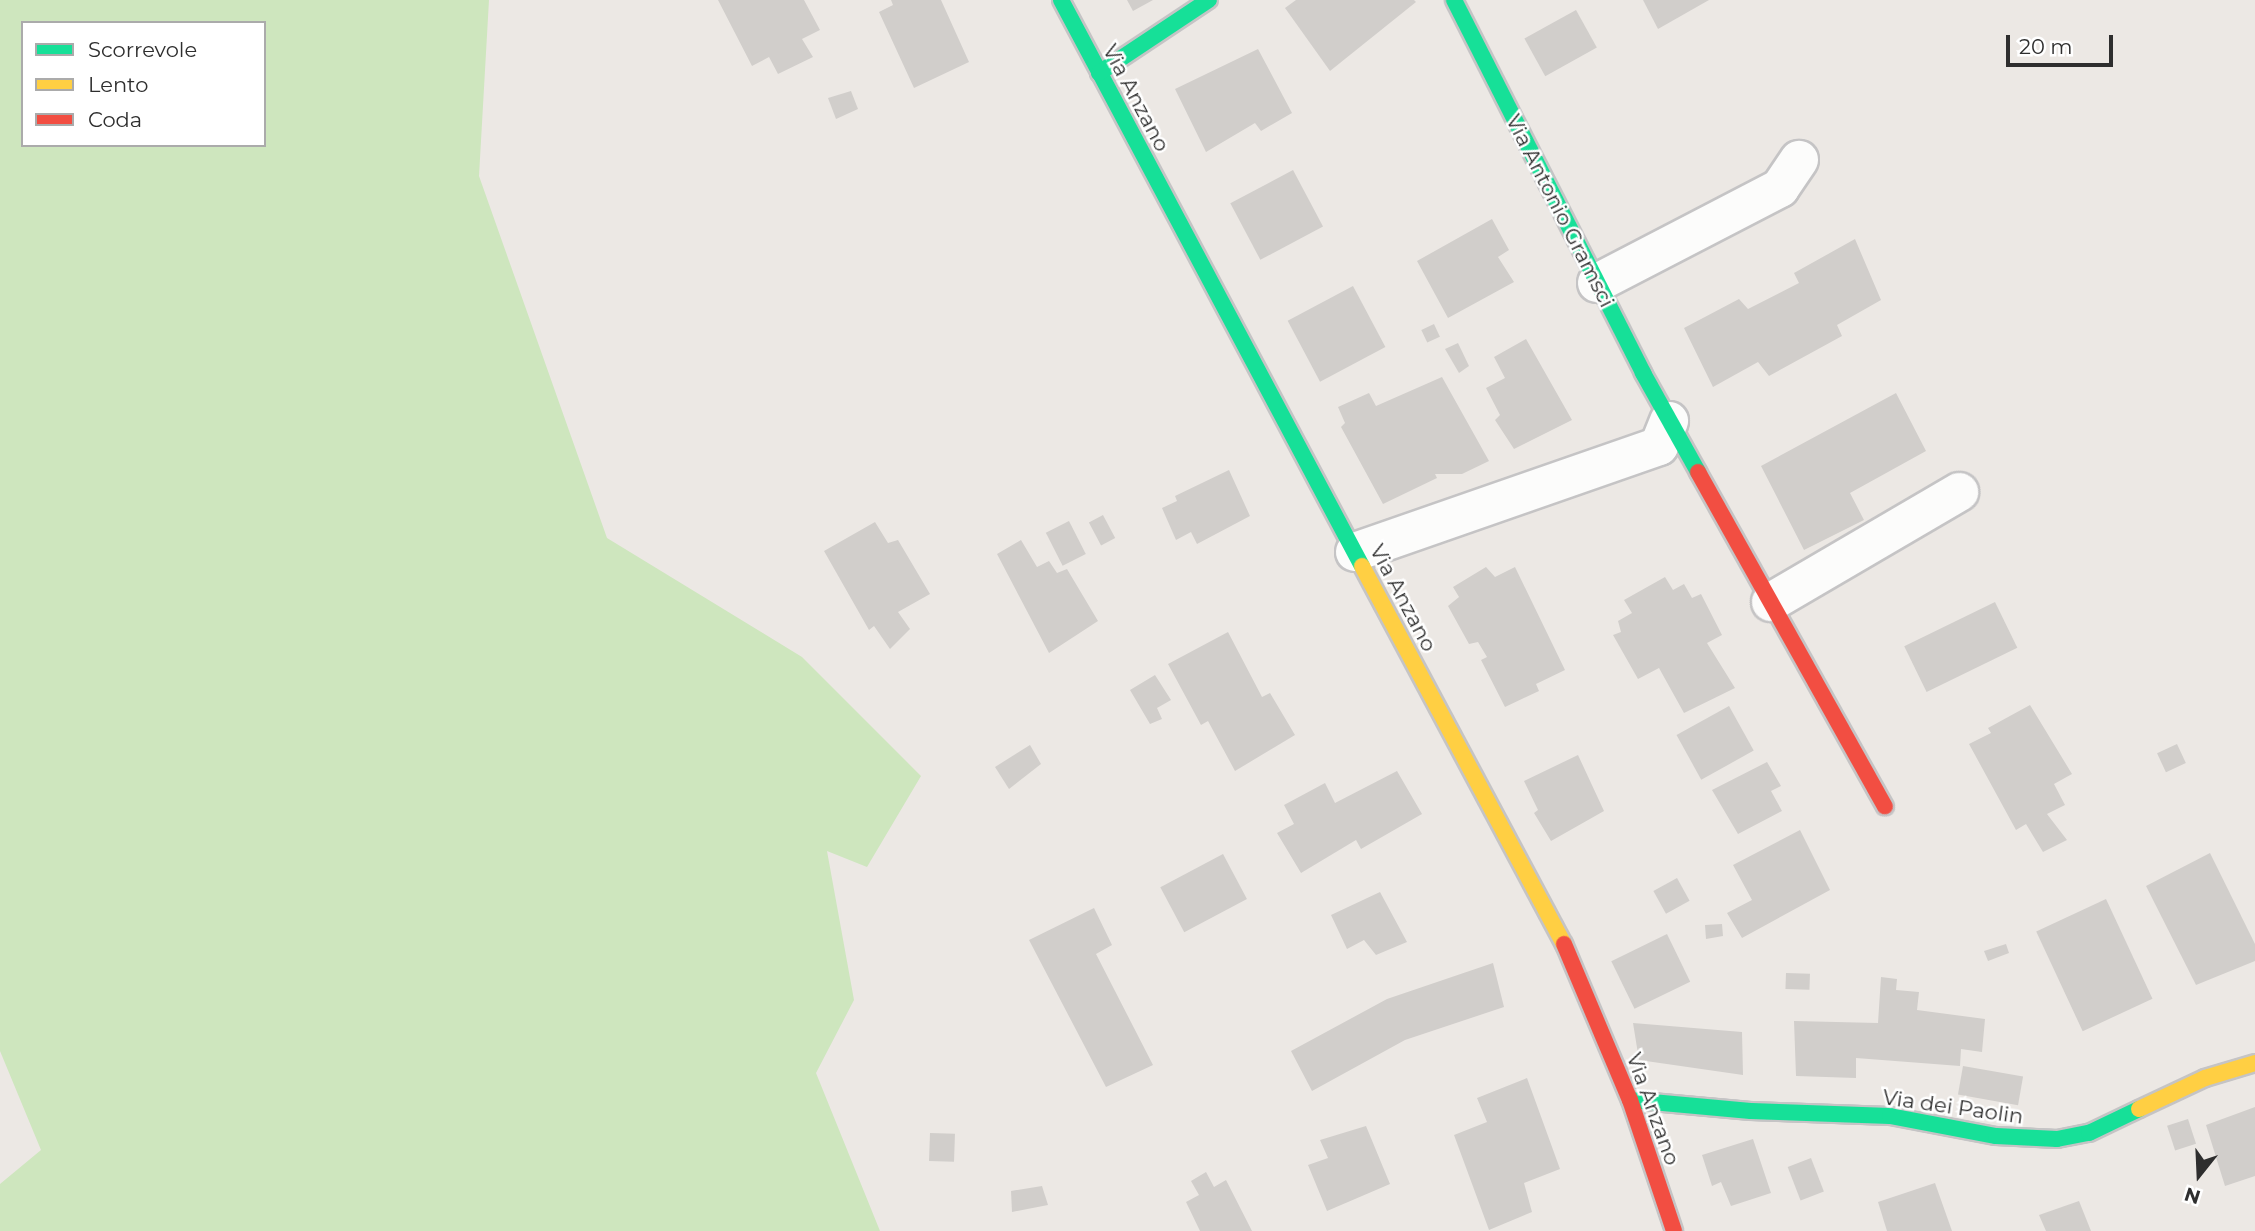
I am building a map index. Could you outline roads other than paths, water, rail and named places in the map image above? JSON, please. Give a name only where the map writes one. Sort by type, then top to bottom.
[{"type":"street","name":"Via Anzano","points":[[1061,0],[1563,942],[1630,1100],[1674,1231]]},
{"type":"street","points":[[1099,73],[1209,0]]},
{"type":"street","name":"Via Antonio Gramsci","points":[[1454,0],[1669,421],[1885,806]]},
{"type":"street","points":[[1597,283],[1780,188],[1799,160]]},
{"type":"street","points":[[1356,552],[1659,446],[1669,421]]},
{"type":"street","points":[[1771,602],[1959,492]]},
{"type":"street","name":"Via dei Paolin","points":[[1630,1100],[1751,1111],[1890,1116],[1996,1136],[2057,1139],[2089,1133],[2205,1078],[2255,1063]]}]
